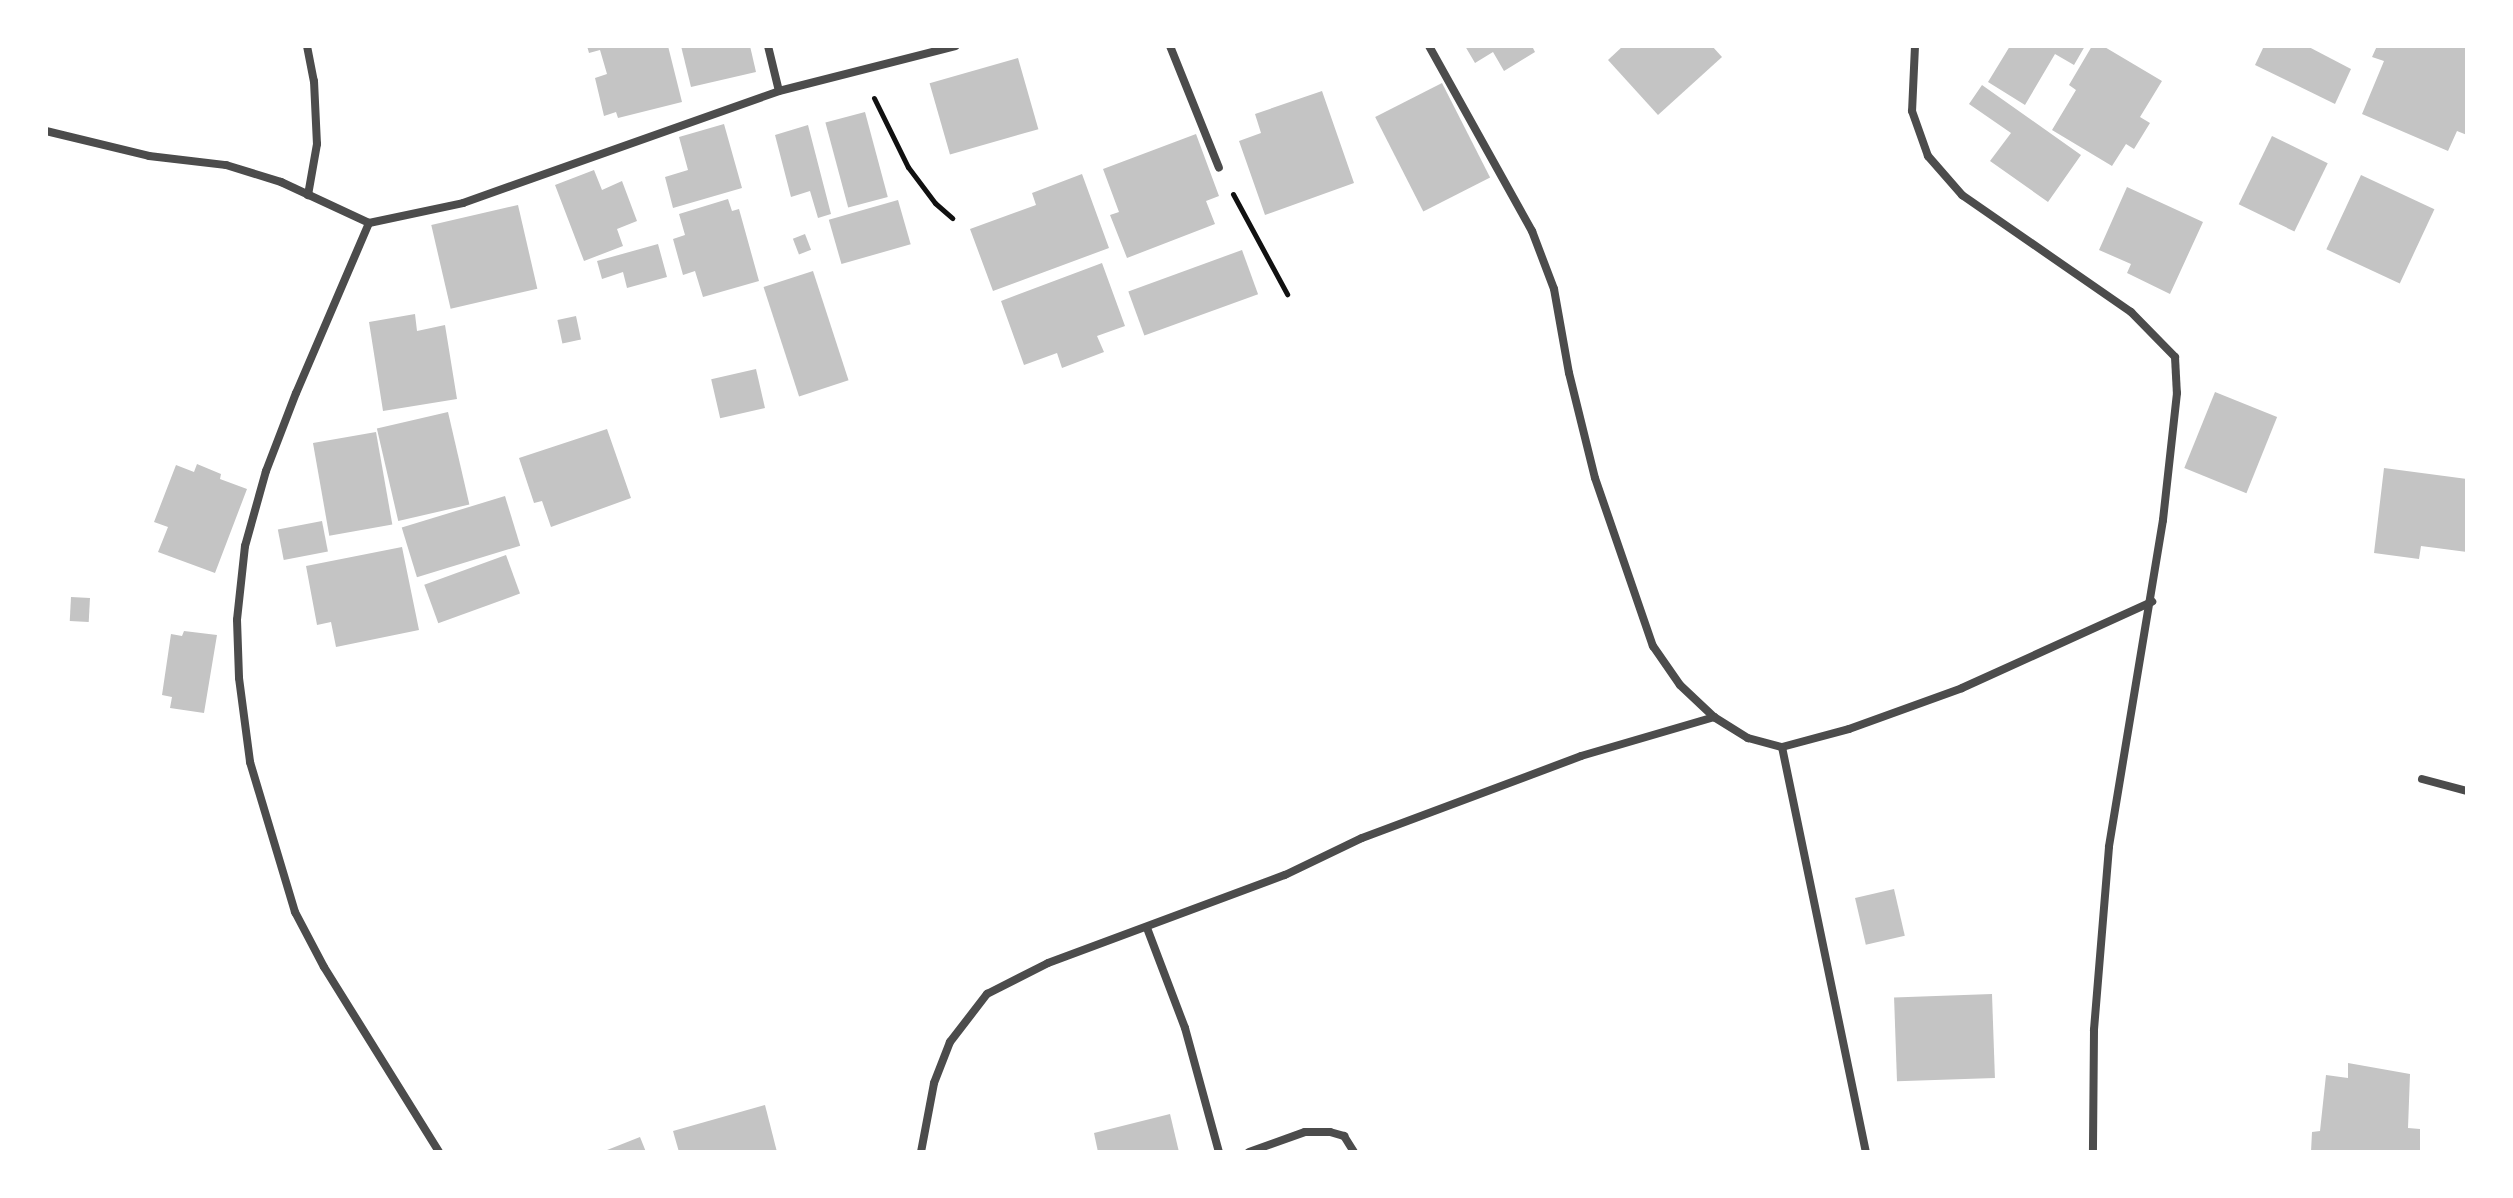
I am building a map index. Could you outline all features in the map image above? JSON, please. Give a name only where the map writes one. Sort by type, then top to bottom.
[{"type":"street","points":[[307,46],[314,81],[317,144],[308,195]]},
{"type":"street","points":[[768,46],[779,91]]},
{"type":"street","points":[[46,131],[149,156],[226,165],[281,182],[369,223],[463,203],[779,91],[955,46]]},
{"type":"street","points":[[1170,46],[1219,168]]},
{"type":"street","points":[[1429,46],[1532,231],[1554,289],[1569,373],[1595,478],[1653,646],[1680,685],[1714,717],[1748,738],[1782,747],[1849,729],[1962,688],[2152,602]]},
{"type":"street","points":[[1915,46],[1912,111],[1928,156],[1962,195],[2131,312],[2175,357],[2177,393],[2152,602],[2109,847],[2094,1030],[2093,1152]]},
{"type":"street","points":[[369,223],[266,471],[245,546],[237,620],[239,678],[250,762],[295,912],[324,967],[439,1152]]},
{"type":"street","points":[[921,1152],[934,1083],[950,1042],[987,994],[1048,963],[1285,875],[1362,838],[1581,756],[1714,717]]},
{"type":"street","points":[[1782,747],[1847,1074],[1866,1152]]},
{"type":"street","points":[[2422,779],[2467,791]]},
{"type":"street","points":[[1147,928],[1185,1028],[1219,1152]]},
{"type":"street","points":[[1249,1152],[1305,1132],[1330,1132],[1344,1136],[1354,1152]]},
{"type":"path","points":[[866,70],[877,107],[908,167],[935,203],[952,218]]},
{"type":"path","points":[[1219,168],[1287,294]]},
{"type":"building","points":[[587,46],[668,46],[682,102],[618,118],[616,112],[604,116],[595,78],[607,74],[600,50],[589,53]]},
{"type":"building","points":[[681,46],[750,46],[756,72],[691,87]]},
{"type":"building","points":[[1465,46],[1532,46],[1535,52],[1504,71],[1493,52],[1475,63]]},
{"type":"building","points":[[1623,46],[1712,46],[1722,57],[1658,115],[1608,60]]},
{"type":"building","points":[[2010,46],[2085,46],[2074,65],[2055,54],[2025,105],[1988,82]]},
{"type":"building","points":[[2092,46],[2103,46],[2162,81],[2140,117],[2150,123],[2134,149],[2126,144],[2112,166],[2052,130],[2076,90],[2069,85]]},
{"type":"building","points":[[2264,46],[2307,46],[2351,69],[2335,104],[2255,65]]},
{"type":"building","points":[[2377,46],[2467,46],[2467,135],[2457,131],[2448,151],[2362,114],[2384,61],[2372,57]]},
{"type":"building","points":[[1018,58],[1038,129],[950,154],[930,83]]},
{"type":"building","points":[[1442,83],[1490,177],[1423,211],[1375,117]]},
{"type":"building","points":[[1982,85],[2081,155],[2048,202],[1990,161],[2011,133],[1969,104]]},
{"type":"building","points":[[1322,91],[1354,183],[1265,215],[1239,141],[1261,133],[1255,114]]},
{"type":"building","points":[[865,112],[888,197],[848,208],[825,123]]},
{"type":"building","points":[[724,124],[742,188],[673,208],[665,177],[688,170],[679,137]]},
{"type":"building","points":[[808,125],[831,214],[818,218],[810,191],[791,197],[775,135]]},
{"type":"building","points":[[1196,134],[1219,196],[1206,201],[1215,224],[1127,258],[1110,215],[1119,212],[1103,169]]},
{"type":"building","points":[[2272,136],[2328,163],[2294,231],[2239,204]]},
{"type":"building","points":[[594,170],[602,190],[622,181],[637,221],[617,229],[623,246],[584,261],[555,185]]},
{"type":"building","points":[[1082,174],[1109,248],[993,291],[970,229],[1036,205],[1032,193]]},
{"type":"building","points":[[2361,175],[2434,209],[2400,284],[2326,249]]},
{"type":"building","points":[[2127,187],[2203,222],[2170,294],[2127,273],[2131,264],[2099,250]]},
{"type":"building","points":[[728,199],[732,211],[739,209],[759,281],[703,297],[695,271],[683,275],[673,239],[685,235],[679,214]]},
{"type":"building","points":[[898,200],[911,244],[841,264],[829,220]]},
{"type":"building","points":[[518,205],[537,289],[451,309],[431,225]]},
{"type":"building","points":[[805,234],[811,250],[799,255],[793,239]]},
{"type":"building","points":[[658,244],[667,277],[627,288],[623,272],[602,279],[597,261]]},
{"type":"building","points":[[1242,250],[1258,294],[1144,336],[1128,291]]},
{"type":"building","points":[[1102,263],[1125,326],[1097,336],[1104,352],[1062,368],[1057,353],[1024,365],[1001,301]]},
{"type":"building","points":[[813,271],[849,380],[799,396],[764,287]]},
{"type":"building","points":[[415,314],[417,331],[445,325],[457,399],[383,411],[369,322]]},
{"type":"building","points":[[576,316],[581,339],[562,343],[557,320]]},
{"type":"building","points":[[756,369],[765,408],[720,418],[711,379]]},
{"type":"building","points":[[2215,392],[2277,417],[2246,493],[2184,468]]},
{"type":"building","points":[[448,412],[469,505],[398,521],[377,428]]},
{"type":"building","points":[[607,429],[631,498],[551,527],[542,501],[534,503],[519,458]]},
{"type":"building","points":[[376,432],[392,525],[329,536],[313,443]]},
{"type":"building","points":[[197,464],[221,474],[220,479],[247,489],[215,573],[158,552],[168,527],[154,522],[176,465],[194,472]]},
{"type":"building","points":[[2384,468],[2467,479],[2467,552],[2421,546],[2419,559],[2374,553]]},
{"type":"building","points":[[505,496],[520,546],[417,577],[402,528]]},
{"type":"building","points":[[322,521],[328,551],[284,560],[278,530]]},
{"type":"building","points":[[402,547],[419,630],[336,647],[331,622],[317,625],[306,566]]},
{"type":"building","points":[[506,555],[520,594],[438,623],[424,585]]},
{"type":"building","points":[[71,597],[90,598],[89,622],[70,621]]},
{"type":"building","points":[[184,631],[217,635],[204,713],[170,708],[172,697],[162,695],[171,634],[182,636]]},
{"type":"building","points":[[1894,889],[1905,936],[1866,945],[1855,898]]},
{"type":"building","points":[[1992,994],[1995,1078],[1897,1081],[1894,997]]},
{"type":"building","points":[[2348,1063],[2410,1074],[2408,1128],[2420,1129],[2420,1152],[2311,1152],[2312,1132],[2320,1131],[2326,1075],[2348,1078]]},
{"type":"building","points":[[765,1105],[777,1152],[679,1152],[673,1131]]},
{"type":"building","points":[[1170,1114],[1179,1152],[1098,1152],[1094,1133]]},
{"type":"building","points":[[640,1137],[646,1152],[602,1152]]}]
